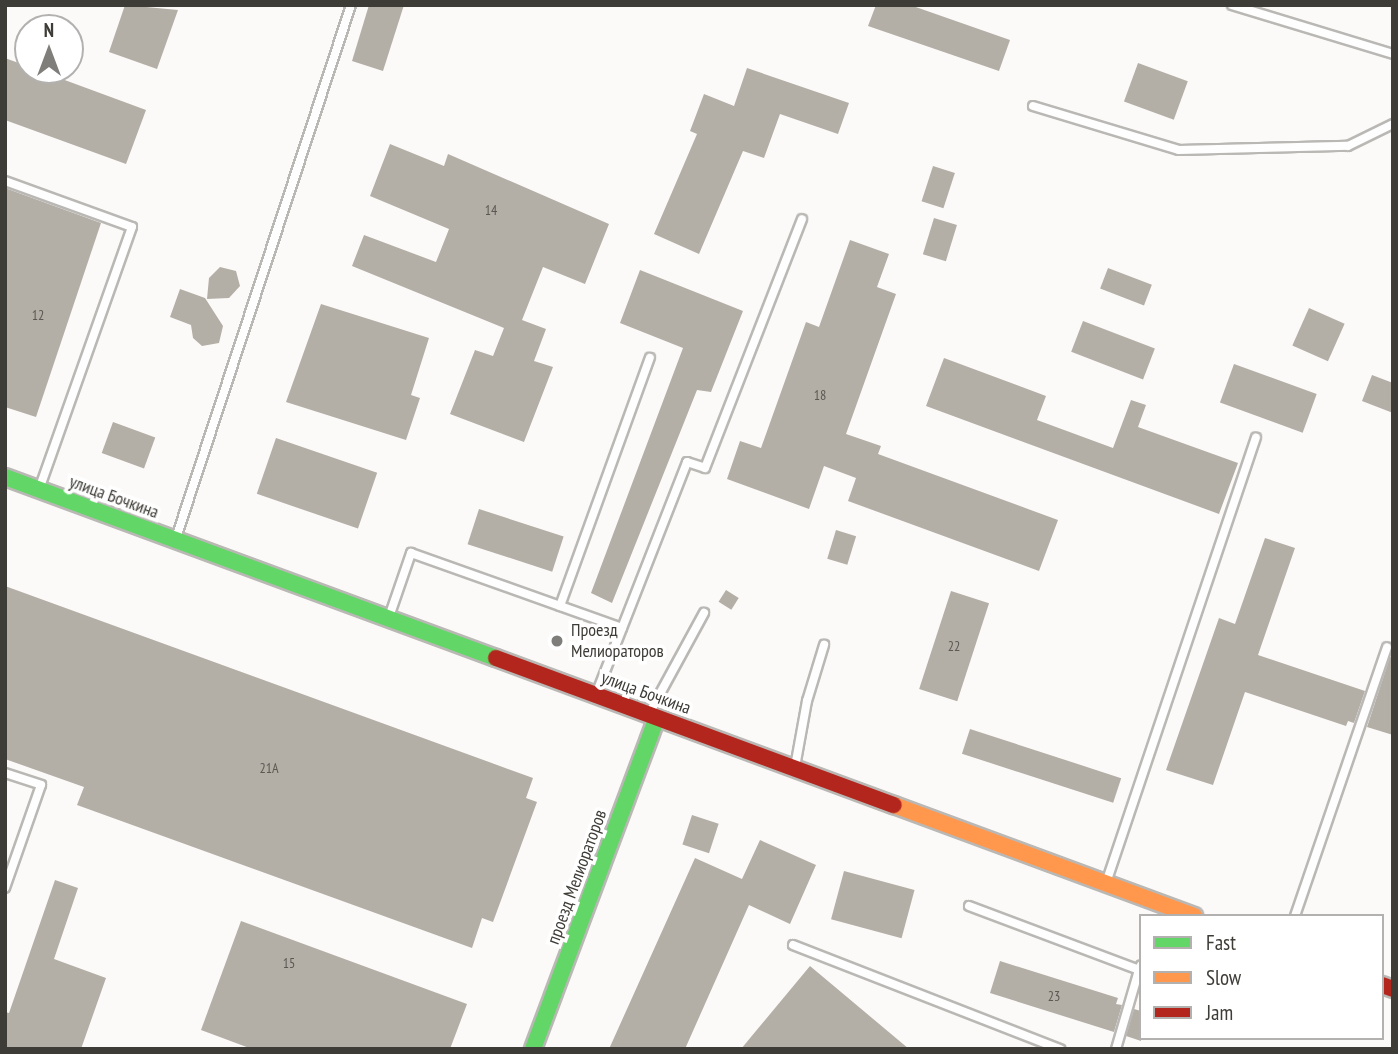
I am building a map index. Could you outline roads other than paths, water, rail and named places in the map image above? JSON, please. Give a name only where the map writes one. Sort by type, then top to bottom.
[{"type":"street","name":"улица Бочкина","points":[[5,477],[1106,883],[1161,910],[1183,914]]},
{"type":"street","name":"проезд Мелиораторов","points":[[533,1049],[652,716]]},
{"type":"lane","points":[[175,540],[351,5]]},
{"type":"lane","points":[[1232,5],[1393,54]]},
{"type":"lane","points":[[1033,106],[1179,150],[1348,146],[1393,124]]},
{"type":"lane","points":[[5,181],[132,227],[39,490]]},
{"type":"lane","points":[[596,695],[687,461],[705,468],[802,219]]},
{"type":"lane","points":[[560,606],[650,358]]},
{"type":"lane","points":[[1106,883],[1256,438]]},
{"type":"lane","points":[[388,619],[411,553],[622,628]]},
{"type":"lane","points":[[652,716],[704,613]]},
{"type":"lane","points":[[795,767],[807,701],[824,645]]},
{"type":"lane","points":[[1296,914],[1387,646]]},
{"type":"lane","points":[[5,773],[41,785],[5,888]]},
{"type":"lane","points":[[969,906],[1139,967]]},
{"type":"lane","points":[[793,945],[1060,1049]]},
{"type":"lane","points":[[1116,1049],[1139,970]]},
{"type":"place","name":"Проезд Мелиораторов","points":[[557,641]]}]
